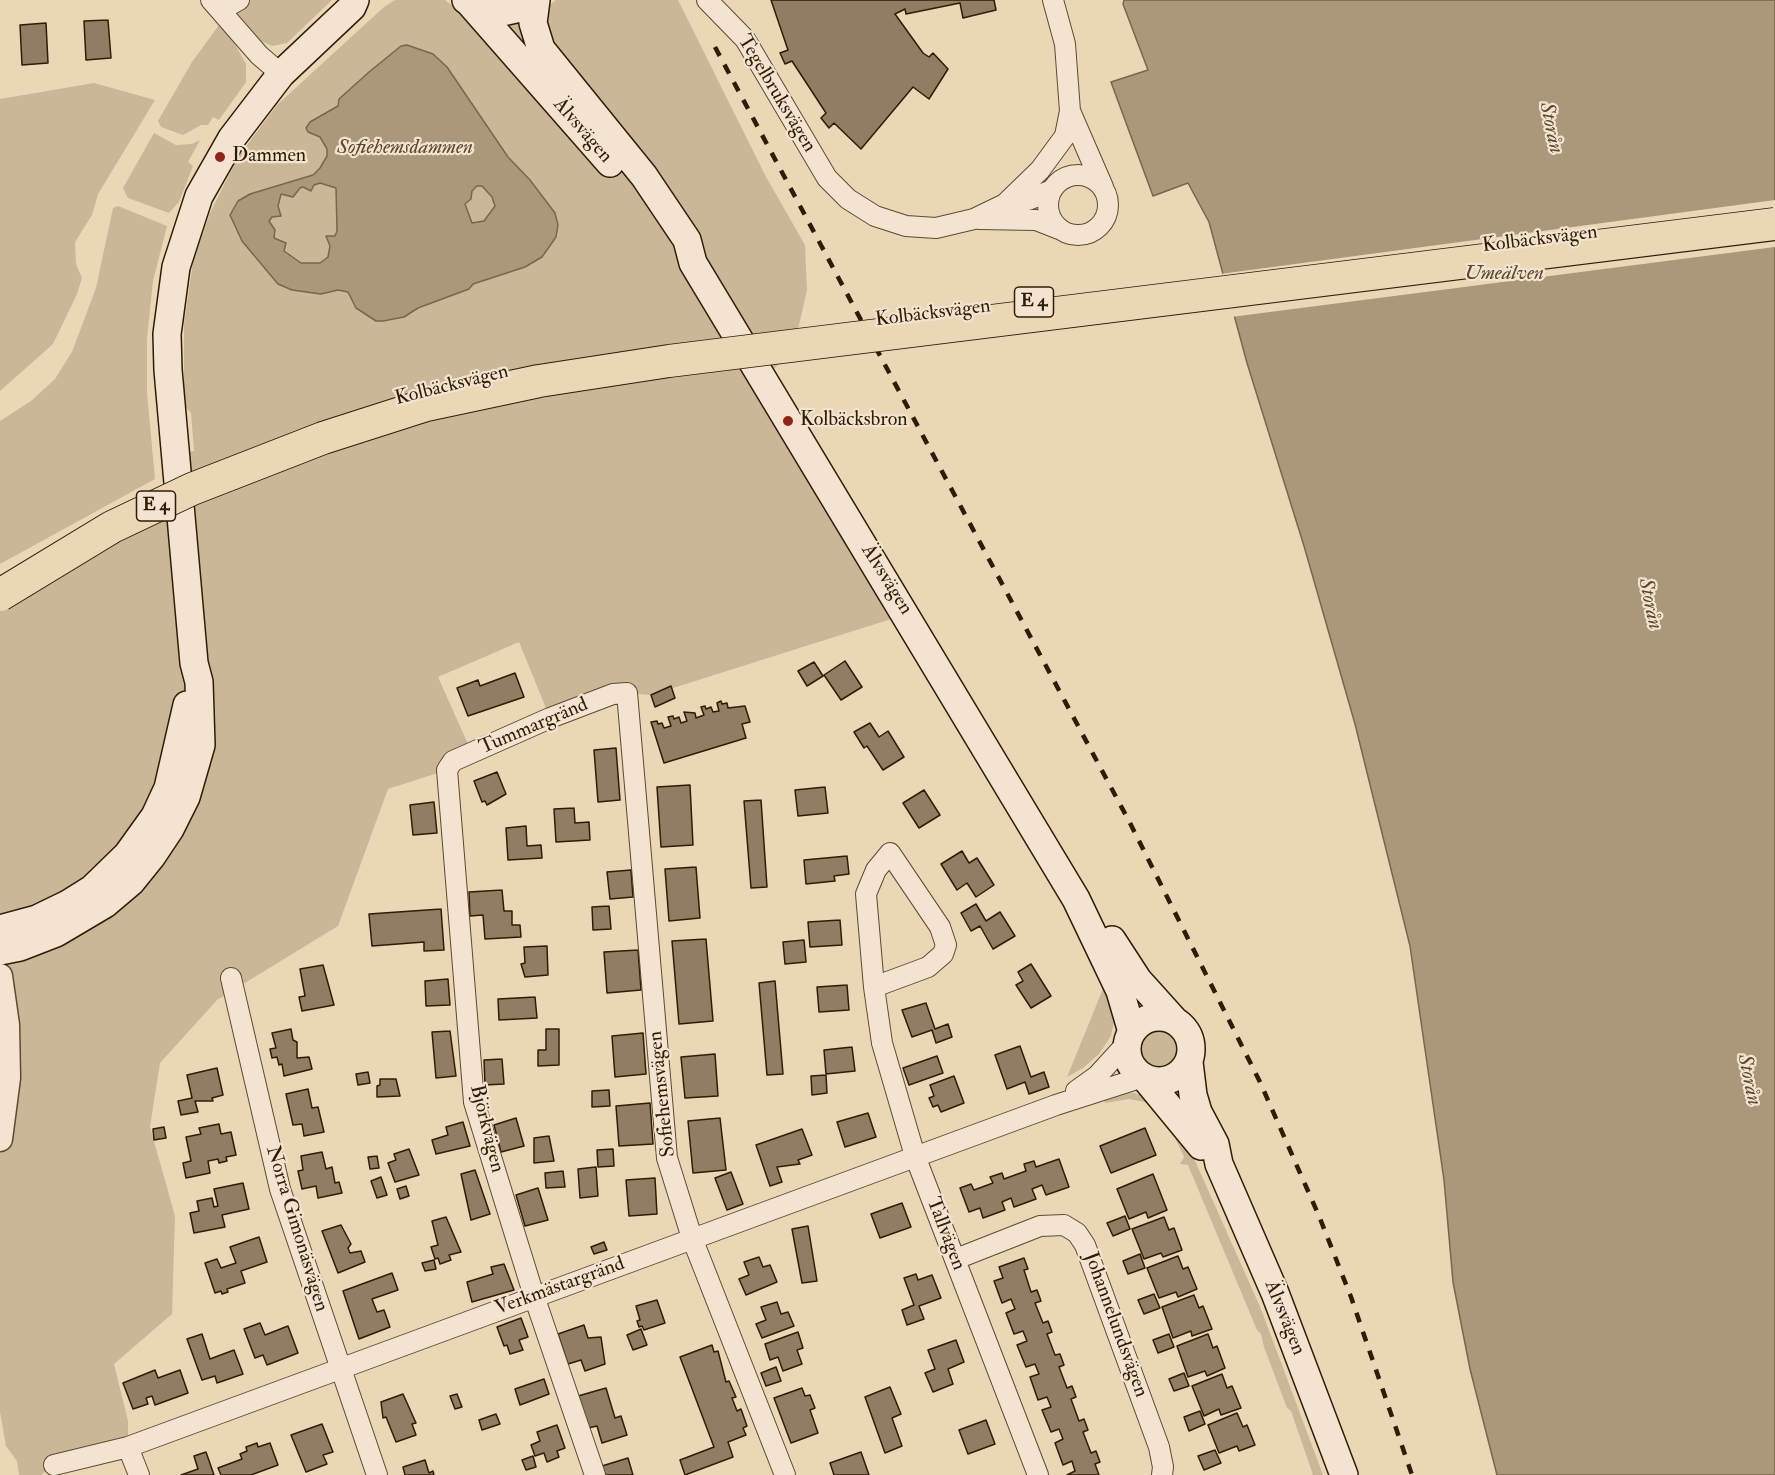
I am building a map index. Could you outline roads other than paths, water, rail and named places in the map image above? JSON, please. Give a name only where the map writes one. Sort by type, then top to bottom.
[{"type":"highway","name":"Kolbäcksvägen","points":[[0,575],[133,498],[231,457],[359,411],[498,373],[654,349],[1775,211]]},
{"type":"highway","name":"Kolbäcksvägen","points":[[0,595],[112,527],[192,489],[323,438],[426,405],[539,381],[669,362],[1775,224]]},
{"type":"main road","points":[[467,1],[487,10],[502,12],[520,8],[535,0]]},
{"type":"main road","name":"Älvsvägen","points":[[535,0],[533,23],[541,49],[664,204],[687,240],[693,263],[1076,899],[1120,991],[1130,1037]]},
{"type":"main road","name":"Älvsvägen","points":[[467,1],[604,155],[672,245],[693,263]]},
{"type":"main road","points":[[0,951],[41,940],[92,913],[130,882],[162,843],[186,797],[201,745],[199,682],[194,663],[168,370],[167,334],[179,256],[199,196],[232,138],[281,74],[360,2]]},
{"type":"main road","points":[[0,929],[37,919],[79,897],[118,866],[142,836],[162,803],[173,772],[185,724],[194,663]]},
{"type":"main road","name":"Älvsvägen","points":[[1076,899],[1102,924],[1133,974],[1174,1020]]},
{"type":"main road","points":[[1156,1017],[1174,1020],[1184,1028],[1190,1038],[1192,1050],[1189,1062],[1184,1071],[1166,1081],[1144,1078],[1134,1069],[1128,1056],[1130,1037],[1146,1019],[1156,1017]]},
{"type":"main road","name":"Älvsvägen","points":[[1189,1062],[1193,1095],[1215,1144],[1219,1164],[1279,1304],[1344,1475]]},
{"type":"main road","name":"Älvsvägen","points":[[1144,1078],[1184,1122],[1197,1142],[1219,1164]]},
{"type":"street","points":[[239,0],[216,5],[259,55],[281,74]]},
{"type":"street","name":"Tegelbruksvägen","points":[[706,0],[745,39],[818,165],[848,199],[889,222],[936,228],[974,219]]},
{"type":"street","points":[[1053,0],[1065,44],[1070,111],[1056,185],[1048,211],[1059,229]]},
{"type":"street","points":[[974,219],[1036,220],[1075,236],[1096,230],[1108,212],[1108,200],[1070,111]]},
{"type":"street","points":[[1005,204],[1040,170],[1065,136]]},
{"type":"street","points":[[974,219],[1005,204],[1028,200],[1081,174],[1092,178],[1103,188]]},
{"type":"street","name":"Tummargränd","points":[[447,770],[453,761],[540,722],[613,694],[627,693]]},
{"type":"street","name":"Sofiehemsvägen","points":[[627,693],[668,1158],[692,1238],[785,1475]]},
{"type":"street","name":"Björkvägen","points":[[447,770],[474,1102],[534,1296],[595,1475]]},
{"type":"street","name":"Tallvägen","points":[[874,987],[928,967],[943,954],[946,945],[940,927],[890,853],[876,870],[866,894],[874,987],[882,1043],[915,1156],[1038,1475]]},
{"type":"street","points":[[0,976],[8,1049],[6,1105],[0,1139]]},
{"type":"street","name":"Norra Gimonäsvägen","points":[[231,978],[280,1189],[377,1475]]},
{"type":"street","name":"Verkmästargränd","points":[[1065,1102],[1097,1076],[1130,1037]]},
{"type":"street","name":"Verkmästargränd","points":[[54,1465],[128,1447],[915,1156],[1065,1102],[1144,1078]]},
{"type":"street","name":"Johannelundsvägen","points":[[956,1259],[1040,1226],[1064,1225],[1077,1233],[1085,1245],[1159,1447],[1163,1467],[1162,1475]]},
{"type":"street","points":[[128,1447],[140,1475]]},
{"type":"water","name":"Umeälven","points":[[1124,0],[1775,0],[1775,1475],[1497,1475],[1470,1369],[1453,1282],[1444,1180],[1410,946],[1355,724],[1304,546],[1247,363],[1209,222],[1188,183],[1153,196],[1111,82],[1148,70],[1123,4]]},
{"type":"water","name":"Sofiehemsdammen","points":[[407,45],[433,54],[447,67],[508,157],[530,180],[555,213],[558,225],[556,237],[542,257],[525,267],[473,284],[469,289],[418,308],[404,317],[376,321],[356,308],[348,292],[338,290],[321,294],[292,290],[278,284],[242,241],[230,215],[238,201],[250,194],[313,175],[327,156],[327,149],[320,137],[308,132],[306,128],[310,122],[338,106],[339,99],[401,46]],"holes":[[[320,183],[336,188],[337,231],[335,236],[326,236],[330,246],[328,257],[320,263],[301,263],[284,251],[286,243],[274,238],[275,230],[269,221],[272,217],[281,216],[278,206],[281,194],[293,197],[300,188],[311,191],[314,185]],[[477,186],[482,186],[492,197],[495,206],[484,221],[472,223],[465,204],[471,199],[472,191]]]},
{"type":"railway","points":[[715,47],[1130,823],[1260,1082],[1319,1216],[1351,1297],[1412,1475]]},
{"type":"place","name":"Dammen","points":[[220,157]]},
{"type":"place","name":"Kolbäcksbron","points":[[788,421]]},
{"type":"water label","name":"Storån","points":[[1550,128]]},
{"type":"water label","name":"Storån","points":[[1649,604]]},
{"type":"water label","name":"Storån","points":[[1748,1080]]}]
